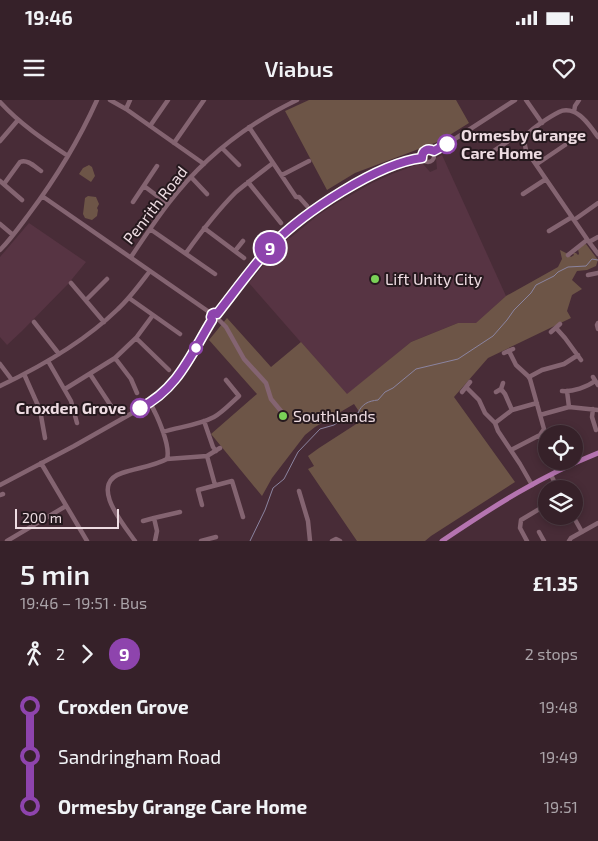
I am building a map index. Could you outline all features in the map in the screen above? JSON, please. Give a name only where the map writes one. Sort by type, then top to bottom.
[{"type":"main road","points":[[442,541],[476,518],[532,485],[567,466],[598,453]]},
{"type":"street","points":[[0,250],[42,196],[68,156],[97,100]]},
{"type":"street","points":[[110,100],[126,109],[204,164]]},
{"type":"street","points":[[126,109],[130,100]]},
{"type":"street","points":[[150,126],[168,100]]},
{"type":"street","points":[[174,143],[204,100]]},
{"type":"street","name":"Penrith Road","points":[[130,257],[190,177],[249,127],[297,100]]},
{"type":"street","points":[[422,158],[425,150],[434,151],[454,140],[514,100]]},
{"type":"street","points":[[526,100],[542,123]]},
{"type":"street","points":[[574,112],[579,100]]},
{"type":"street","points":[[0,102],[40,138],[68,156]]},
{"type":"street","points":[[598,137],[581,116],[574,112],[566,111],[542,123],[529,133],[525,139],[526,150],[598,254]]},
{"type":"street","points":[[0,141],[18,120]]},
{"type":"street","points":[[249,127],[296,197],[299,197],[307,206]]},
{"type":"street","points":[[492,152],[513,138],[525,139]]},
{"type":"street","points":[[536,164],[565,145]]},
{"type":"street","points":[[222,148],[239,165]]},
{"type":"street","points":[[0,485],[150,403],[176,379],[215,317],[272,246],[285,233],[330,199],[366,178],[412,159],[422,158],[424,161],[431,162],[434,158],[434,151]]},
{"type":"street","points":[[22,200],[2,182],[23,161],[41,171]]},
{"type":"street","points":[[282,175],[309,161]]},
{"type":"street","points":[[186,253],[225,203],[273,163]]},
{"type":"street","points":[[133,202],[157,166]]},
{"type":"street","points":[[190,177],[207,194]]},
{"type":"street","points":[[523,194],[546,179]]},
{"type":"street","points":[[248,182],[281,223]]},
{"type":"street","points":[[144,186],[168,204]]},
{"type":"street","points":[[42,196],[215,317],[226,327],[244,359],[266,383],[271,399],[281,411]]},
{"type":"street","points":[[549,231],[598,203]]},
{"type":"street","points":[[0,224],[13,235]]},
{"type":"street","points":[[204,228],[242,255]]},
{"type":"street","points":[[150,229],[215,274]]},
{"type":"street","points":[[568,255],[588,241],[598,237]]},
{"type":"street","points":[[235,251],[243,241]]},
{"type":"street","points":[[0,386],[48,361],[93,331],[129,298],[150,271]]},
{"type":"street","points":[[590,276],[598,273]]},
{"type":"street","points":[[86,300],[107,278]]},
{"type":"street","points":[[71,283],[104,322]]},
{"type":"street","points":[[129,298],[180,334]]},
{"type":"street","points":[[65,389],[115,358],[136,338],[153,315]]},
{"type":"street","points":[[34,322],[59,354]]},
{"type":"street","points":[[598,323],[598,329]]},
{"type":"street","points":[[551,332],[560,324]]},
{"type":"street","points":[[556,328],[581,360]]},
{"type":"street","points":[[136,338],[169,370]]},
{"type":"street","points":[[509,351],[516,365],[529,377],[543,425]]},
{"type":"street","points":[[529,377],[542,370],[567,363],[578,355]]},
{"type":"street","points":[[115,358],[131,379],[137,393]]},
{"type":"street","points":[[48,361],[65,389],[73,407],[77,423]]},
{"type":"street","points":[[0,364],[12,380]]},
{"type":"street","points":[[24,374],[40,410],[45,438]]},
{"type":"street","points":[[90,374],[113,409]]},
{"type":"street","points":[[163,432],[204,421],[214,417],[223,410],[239,396],[226,380]]},
{"type":"street","points":[[569,407],[565,391],[596,381]]},
{"type":"street","points":[[462,392],[470,382]]},
{"type":"street","points":[[496,392],[503,383]]},
{"type":"street","points":[[466,387],[479,400],[485,413],[495,423],[498,431],[532,485]]},
{"type":"street","points":[[500,388],[505,394],[512,410]]},
{"type":"street","points":[[150,403],[163,432],[168,453],[167,459]]},
{"type":"street","points":[[495,423],[512,410],[537,403]]},
{"type":"street","points":[[540,415],[569,407],[595,410],[592,417],[596,430]]},
{"type":"street","points":[[135,541],[110,503],[107,489],[109,484],[116,475],[167,459],[207,456],[218,449],[213,447],[204,421]]},
{"type":"street","points":[[511,450],[538,436]]},
{"type":"street","points":[[207,456],[215,485]]},
{"type":"street","points":[[41,463],[87,541]]},
{"type":"street","points":[[551,475],[554,480]]},
{"type":"street","points":[[202,505],[198,490],[232,480],[243,517]]},
{"type":"street","points":[[300,491],[308,521],[310,541]]},
{"type":"street","points":[[7,541],[66,506]]},
{"type":"street","points":[[527,541],[520,528],[521,520],[538,510]]},
{"type":"street","points":[[143,521],[180,512]]},
{"type":"street","points":[[154,518],[157,531],[155,541]]},
{"type":"street","points":[[569,541],[598,523]]},
{"type":"street","points":[[578,525],[582,532]]},
{"type":"street","points":[[539,532],[544,541]]},
{"type":"street","points":[[201,541],[216,537]]},
{"type":"street","points":[[332,541],[336,539],[340,541]]},
{"type":"shaded area","points":[[309,100],[456,100],[469,123],[440,141],[355,173],[327,190],[285,111]]},
{"type":"shaded area","name":"Lift Unity City","points":[[442,155],[506,296],[476,324],[458,323],[411,342],[347,395],[249,283],[289,237],[335,204],[372,183],[421,163],[430,172],[437,169],[436,158]]},
{"type":"shaded area","points":[[89,165],[92,167],[95,176],[91,182],[79,174],[83,168]]},
{"type":"shaded area","points":[[88,196],[96,197],[99,204],[97,216],[92,220],[85,218],[83,214],[85,198]]},
{"type":"shaded area","points":[[29,223],[86,262],[68,284],[7,345],[0,337],[0,257]]},
{"type":"shaded area","points":[[586,244],[598,260],[596,266],[587,270],[577,271],[572,280],[582,289],[572,295],[567,311],[571,318],[488,358],[454,397],[515,482],[425,541],[357,541],[308,469],[314,466],[308,456],[364,419],[354,404],[305,435],[272,478],[262,496],[211,434],[257,394],[209,340],[227,318],[271,367],[301,342],[347,394],[411,342],[458,323],[476,323],[506,296],[558,267],[562,259],[560,250],[571,257],[574,255],[573,253],[578,255],[578,249]]},
{"type":"waterway","points":[[250,541],[273,488],[284,479],[298,452],[320,429],[334,425],[348,415],[358,413],[363,405],[378,400],[385,392],[393,388],[416,369],[458,359],[493,336],[536,285],[568,267],[586,266],[592,259],[598,260]]},
{"type":"bus line","name":"9","points":[[140,408],[150,403],[176,379],[212,320],[212,314],[217,314],[272,246],[285,233],[330,199],[366,178],[398,164],[422,158],[425,150],[434,151],[447,144]]},
{"type":"place","name":"Ormesby Grange Care Home","points":[[447,144]]},
{"type":"place","name":"Lift Unity City","points":[[375,279]]},
{"type":"place","name":"Croxden Grove","points":[[140,408]]},
{"type":"place","name":"Southlands","points":[[283,416]]}]
